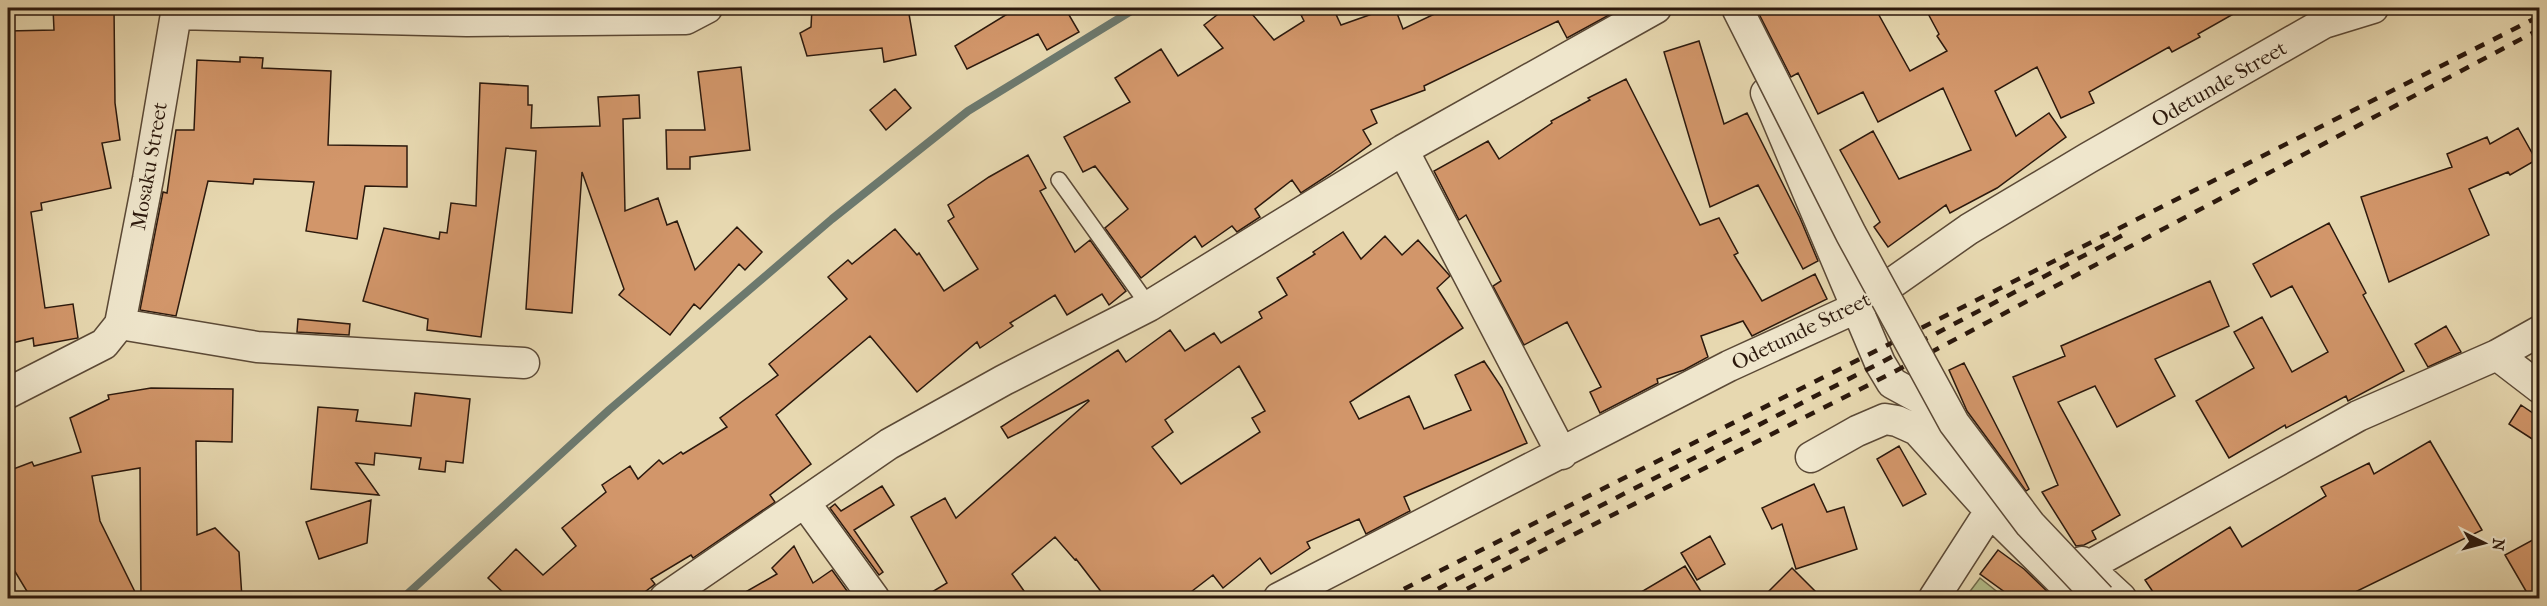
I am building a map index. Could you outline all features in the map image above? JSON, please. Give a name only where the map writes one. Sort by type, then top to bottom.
[{"type":"street","points":[[176,11],[467,21],[686,19],[707,8]]},
{"type":"street","points":[[665,598],[889,444],[1005,380],[1149,306],[1403,150],[1656,8]]},
{"type":"street","points":[[1730,8],[1858,307],[1873,351],[1892,383],[1923,400],[2087,567],[2121,598]]},
{"type":"street","points":[[1737,8],[1851,234],[1954,423],[2030,524],[2100,598]]},
{"type":"street","name":"Odetunde Street","points":[[1279,598],[1729,366],[1858,307],[1969,229],[2088,158],[2324,23],[2373,8]]},
{"type":"street","name":"Mosaku Street","points":[[120,324],[148,179],[176,11]]},
{"type":"street","points":[[1403,150],[1562,454]]},
{"type":"street","points":[[8,393],[104,344],[120,324],[257,347],[524,363]]},
{"type":"street","points":[[2087,567],[2358,416],[2497,355],[2540,331]]},
{"type":"street","points":[[2497,355],[2540,388]]},
{"type":"street","points":[[1811,457],[1857,431],[1885,419],[1897,421],[1917,430],[1990,511],[2078,598]]},
{"type":"street","points":[[805,503],[874,598]]},
{"type":"street","points":[[1934,598],[1990,511]]},
{"type":"lane","points":[[1059,180],[1149,306]]},
{"type":"green space","points":[[1980,578],[2005,598],[1965,598]]},
{"type":"building","points":[[53,8],[114,8],[115,103],[120,140],[102,143],[111,188],[41,203],[42,210],[31,212],[45,308],[73,304],[78,338],[34,346],[33,338],[8,344],[8,31],[54,30]]},
{"type":"building","points":[[812,8],[908,8],[916,55],[884,62],[882,48],[807,56],[800,33],[811,27]]},
{"type":"building","points":[[1017,8],[1065,8],[1079,32],[1047,50],[1038,34],[967,69],[955,46]]},
{"type":"building","points":[[1226,8],[1247,8],[1274,40],[1304,21],[1301,15],[1318,8],[1333,8],[1341,25],[1389,8],[1395,8],[1403,29],[1447,8],[1622,8],[1567,38],[1558,21],[1424,86],[1425,90],[1371,110],[1377,123],[1363,130],[1371,144],[1330,174],[1301,193],[1292,180],[1255,209],[1260,217],[1237,232],[1232,226],[1202,247],[1195,236],[1141,278],[1105,228],[1128,209],[1095,166],[1083,172],[1064,137],[1130,102],[1115,78],[1161,49],[1178,76],[1223,48],[1204,25]]},
{"type":"building","points":[[1756,8],[1875,8],[1910,71],[1947,51],[1937,36],[1939,34],[1925,8],[2244,8],[2198,34],[2200,37],[2172,52],[2169,47],[2089,92],[2094,103],[2061,118],[2037,67],[1995,91],[2016,136],[2049,113],[2066,137],[1997,188],[1950,213],[1946,205],[1888,247],[1874,227],[1880,222],[1840,150],[1873,131],[1899,179],[1971,150],[1943,88],[1878,122],[1863,92],[1818,114],[1798,73],[1791,77]]},
{"type":"building","points":[[1699,41],[1724,124],[1747,113],[1800,218],[1818,261],[1803,269],[1758,185],[1710,207],[1664,52]]},
{"type":"building","points":[[240,57],[263,58],[262,68],[331,71],[328,145],[407,146],[407,187],[365,186],[357,239],[306,231],[314,182],[254,179],[253,184],[208,181],[176,316],[140,310],[163,192],[167,193],[176,130],[194,130],[197,60],[240,62]]},
{"type":"building","points":[[741,67],[750,150],[690,157],[690,169],[667,169],[666,130],[705,130],[698,72]]},
{"type":"building","points":[[1626,79],[1700,225],[1719,218],[1738,253],[1734,255],[1762,301],[1815,274],[1827,299],[1752,336],[1743,321],[1701,336],[1708,357],[1684,370],[1657,379],[1658,383],[1600,413],[1590,392],[1601,387],[1567,322],[1524,345],[1493,286],[1501,281],[1466,215],[1459,220],[1434,171],[1488,141],[1499,159],[1552,123],[1551,121],[1590,100],[1588,98]]},
{"type":"building","points":[[480,83],[528,86],[528,105],[532,105],[531,128],[600,126],[598,97],[639,95],[640,118],[623,119],[625,211],[658,198],[667,225],[677,221],[695,270],[737,227],[762,252],[745,270],[739,264],[700,309],[694,304],[670,335],[619,295],[624,289],[582,172],[572,313],[526,309],[536,151],[506,148],[481,337],[427,330],[428,319],[363,301],[384,228],[439,239],[440,232],[447,233],[451,203],[476,206]]},
{"type":"building","points":[[895,89],[911,108],[886,130],[870,110]]},
{"type":"building","points":[[2518,128],[2536,160],[2510,175],[2508,172],[2469,189],[2489,235],[2389,282],[2361,197],[2452,167],[2447,154],[2487,137],[2490,144]]},
{"type":"building","points":[[1028,155],[1046,188],[1040,191],[1075,252],[1090,240],[1126,291],[1109,305],[1102,294],[1067,315],[1055,295],[1010,323],[1013,326],[980,348],[977,342],[917,392],[870,336],[776,415],[811,464],[770,495],[775,502],[693,558],[691,555],[651,579],[655,584],[637,598],[509,598],[488,578],[516,549],[543,575],[576,546],[562,528],[606,492],[602,485],[630,466],[638,479],[659,460],[663,464],[727,427],[720,418],[778,375],[769,364],[847,299],[828,277],[848,260],[852,264],[895,229],[917,255],[919,253],[944,291],[978,269],[948,221],[954,217],[948,205],[989,177]]},
{"type":"building","points":[[2329,223],[2366,293],[2363,295],[2404,371],[2348,401],[2346,396],[2286,428],[2285,425],[2229,458],[2196,401],[2254,368],[2234,332],[2262,317],[2292,372],[2328,352],[2292,286],[2271,297],[2253,264]]},
{"type":"building","points":[[1343,232],[1361,259],[1385,236],[1402,255],[1418,240],[1450,276],[1437,288],[1463,328],[1350,402],[1359,419],[1409,396],[1424,429],[1471,410],[1455,375],[1484,361],[1502,388],[1527,443],[1404,497],[1410,511],[1366,534],[1359,519],[1307,542],[1310,548],[1271,574],[1260,558],[1223,588],[1213,575],[1183,598],[1106,598],[1076,559],[1055,537],[1012,574],[1029,598],[922,598],[947,583],[911,517],[945,498],[956,518],[1089,401],[1008,438],[1001,427],[1118,350],[1126,362],[1170,330],[1185,351],[1214,333],[1221,343],[1262,318],[1259,312],[1287,295],[1277,278],[1315,254],[1313,252]],"holes":[[[1239,366],[1265,411],[1252,418],[1260,432],[1181,484],[1152,447],[1173,432],[1165,420]]]},
{"type":"building","points":[[2210,281],[2229,326],[2155,359],[2175,396],[2117,427],[2095,386],[2058,402],[2120,515],[2092,531],[2096,539],[2076,546],[2042,492],[2058,485],[2013,377],[2065,356],[2061,346]]},
{"type":"building","points":[[298,319],[350,324],[349,335],[297,332]]},
{"type":"building","points":[[2446,326],[2461,352],[2428,367],[2415,344]]},
{"type":"building","points":[[1964,363],[2029,489],[2026,491],[1967,411],[1949,370]]},
{"type":"building","points":[[151,388],[233,389],[232,442],[196,441],[197,535],[215,528],[239,552],[242,598],[141,598],[140,468],[92,476],[100,521],[138,598],[31,598],[8,560],[8,471],[32,462],[34,466],[81,452],[70,418],[109,399],[108,395]]},
{"type":"building","points":[[415,393],[470,399],[463,463],[446,461],[445,472],[419,469],[421,458],[375,453],[374,465],[356,463],[379,495],[311,489],[318,407],[358,410],[356,421],[411,426]]},
{"type":"building","points":[[2521,405],[2540,418],[2540,444],[2509,424]]},
{"type":"building","points":[[2430,441],[2482,530],[2343,598],[2157,598],[2145,580],[2230,527],[2242,547],[2326,496],[2321,487],[2369,463],[2374,474]]},
{"type":"building","points":[[1899,446],[1926,494],[1903,506],[1877,459]]},
{"type":"building","points":[[1814,484],[1827,512],[1844,507],[1857,549],[1796,569],[1782,524],[1772,529],[1762,508]]},
{"type":"building","points":[[882,486],[894,505],[854,530],[883,572],[879,575],[830,508],[835,504],[841,511]]},
{"type":"building","points":[[371,500],[367,543],[319,559],[306,522]]},
{"type":"building","points":[[1710,536],[1725,564],[1697,580],[1681,553]]},
{"type":"building","points":[[2540,536],[2540,598],[2530,598],[2505,555]]},
{"type":"building","points":[[794,546],[813,583],[832,570],[850,595],[845,598],[735,598],[777,574],[772,568]]},
{"type":"building","points":[[1998,550],[2024,569],[2054,598],[2013,598],[1980,574]]},
{"type":"building","points":[[1685,566],[1705,598],[1631,598]]},
{"type":"building","points":[[1792,568],[1822,598],[1762,598]]},
{"type":"waterway","points":[[403,598],[609,410],[832,219],[968,111],[1136,8]]},
{"type":"railway","points":[[1386,598],[2540,16]]},
{"type":"railway","points":[[1449,598],[1888,375],[2540,29]]},
{"type":"railway","points":[[1420,598],[1880,363],[2123,235]]}]
